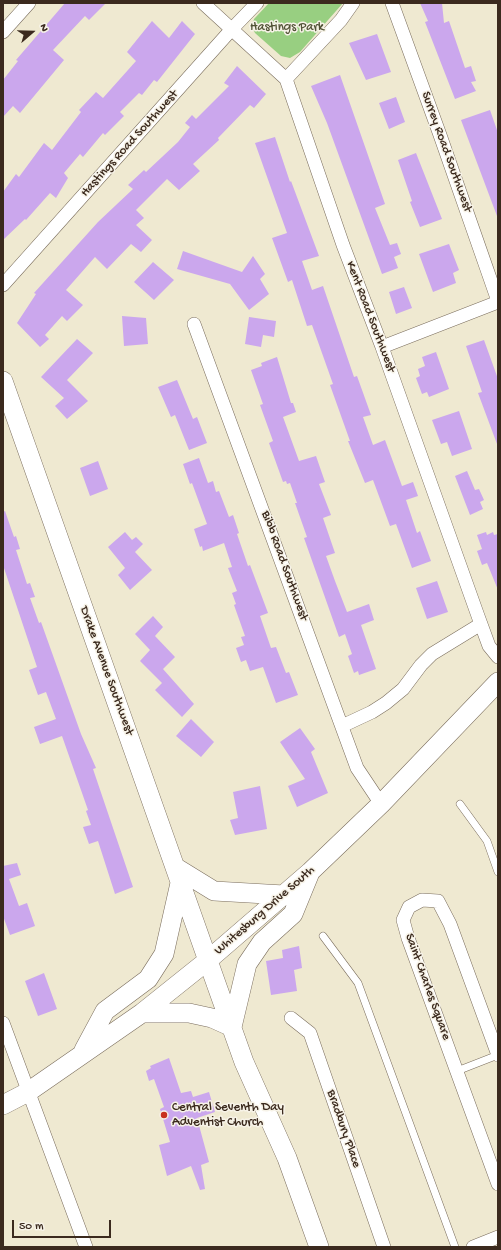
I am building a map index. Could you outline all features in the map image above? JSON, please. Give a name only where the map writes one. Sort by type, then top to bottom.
[{"type":"main road","name":"Drake Avenue Southwest","points":[[3,381],[207,961],[244,1062],[288,1158],[320,1247]]},
{"type":"main road","name":"Whitesburg Drive South","points":[[3,1105],[28,1092],[82,1052],[142,1012],[207,961],[310,872],[381,804],[498,682]]},
{"type":"main road","points":[[142,1012],[189,1013],[212,1018],[232,1027],[247,964],[262,942],[293,914],[310,872]]},
{"type":"main road","points":[[82,1052],[105,1011],[148,979],[164,954],[178,875],[214,891],[284,895]]},
{"type":"street","points":[[3,32],[29,3]]},
{"type":"street","name":"Kent Road Southwest","points":[[203,3],[286,79],[343,245],[382,347],[489,646],[498,657]]},
{"type":"street","name":"Hastings Road Southwest","points":[[3,285],[231,30],[258,3]]},
{"type":"street","points":[[286,79],[341,20],[353,3]]},
{"type":"street","name":"Surrey Road Southwest","points":[[392,3],[498,301]]},
{"type":"street","points":[[382,347],[498,301]]},
{"type":"street","name":"Bibb Road Southwest","points":[[194,324],[357,768],[381,804]]},
{"type":"street","points":[[342,726],[366,715],[386,703],[403,689],[420,665],[432,654],[481,624]]},
{"type":"street","name":"Saint Charles Square","points":[[498,1055],[450,924],[438,901],[422,900],[409,907],[403,920],[498,1184]]},
{"type":"street","name":"Bradbury Place","points":[[291,1018],[310,1033],[384,1247]]},
{"type":"street","points":[[3,1023],[86,1247]]},
{"type":"street","points":[[473,1247],[498,1237]]},
{"type":"lane","points":[[460,804],[486,841],[498,872]]},
{"type":"lane","points":[[322,936],[358,982],[455,1247]]},
{"type":"lane","points":[[457,1072],[498,1055]]},
{"type":"green space","name":"Hastings Park","points":[[269,3],[343,3],[300,52],[290,58],[281,56],[255,33],[252,27],[254,19]]},
{"type":"building","points":[[65,3],[106,3],[89,20],[85,16],[53,50],[64,60],[20,113],[13,106],[3,117],[3,80],[18,61],[16,60]]},
{"type":"building","points":[[420,3],[442,3],[444,23],[449,21],[465,68],[471,66],[476,81],[471,82],[476,91],[455,99],[425,22],[428,21]]},
{"type":"building","points":[[152,21],[169,38],[182,21],[195,34],[157,82],[154,80],[142,95],[139,93],[120,112],[124,116],[105,135],[103,133],[83,157],[80,154],[64,173],[68,178],[56,198],[50,193],[26,220],[25,219],[3,240],[3,192],[16,174],[19,177],[44,143],[52,150],[81,112],[79,110],[96,92],[103,98],[136,61],[127,52]]},
{"type":"building","points":[[377,34],[391,72],[366,80],[349,43]]},
{"type":"building","points":[[237,66],[266,94],[254,108],[250,105],[218,138],[219,140],[193,164],[200,171],[179,190],[167,179],[136,210],[144,218],[136,225],[152,240],[141,252],[131,244],[107,269],[95,257],[66,290],[83,305],[67,321],[62,316],[45,335],[49,339],[40,347],[17,323],[36,294],[34,293],[98,222],[133,189],[128,185],[144,170],[146,172],[178,142],[190,127],[185,123],[192,115],[196,119],[229,86],[224,83]]},
{"type":"building","points":[[340,75],[385,204],[375,208],[390,245],[397,243],[401,254],[394,257],[398,268],[382,274],[327,123],[311,86]]},
{"type":"building","points":[[396,97],[405,122],[389,129],[379,103]]},
{"type":"building","points":[[490,110],[498,133],[497,216],[461,120]]},
{"type":"building","points":[[275,137],[290,182],[291,181],[319,256],[302,261],[312,290],[323,286],[354,377],[357,376],[371,415],[363,417],[373,445],[385,440],[402,486],[413,482],[418,496],[406,500],[417,533],[420,531],[431,561],[412,568],[396,524],[390,526],[373,480],[365,483],[348,441],[350,441],[330,385],[333,384],[312,325],[307,326],[292,280],[288,282],[272,238],[287,233],[255,143]]},
{"type":"building","points":[[416,153],[442,219],[420,227],[410,202],[412,201],[398,160]]},
{"type":"building","points":[[449,244],[459,270],[453,273],[456,283],[433,292],[419,254]]},
{"type":"building","points":[[183,251],[242,272],[253,256],[265,274],[260,279],[269,294],[249,310],[230,284],[177,269]]},
{"type":"building","points":[[153,262],[174,280],[154,300],[134,282]]},
{"type":"building","points":[[404,287],[412,308],[396,314],[389,292]]},
{"type":"building","points":[[122,316],[146,318],[148,344],[124,346]]},
{"type":"building","points":[[249,317],[276,321],[274,337],[263,335],[261,347],[245,344]]},
{"type":"building","points":[[77,339],[93,353],[67,380],[88,401],[67,419],[55,406],[64,398],[41,377]]},
{"type":"building","points":[[484,340],[498,379],[497,444],[478,393],[482,392],[466,346]]},
{"type":"building","points":[[436,352],[449,389],[429,397],[427,392],[422,394],[416,378],[420,376],[418,369],[425,366],[422,357]]},
{"type":"building","points":[[277,357],[291,403],[293,403],[296,412],[283,417],[299,461],[316,456],[325,482],[319,484],[331,515],[323,518],[335,553],[326,556],[335,581],[347,612],[369,604],[374,620],[361,625],[376,669],[359,675],[358,671],[354,673],[348,656],[352,654],[345,634],[339,637],[304,538],[307,537],[295,503],[297,503],[290,483],[287,484],[286,481],[283,482],[269,443],[273,441],[260,405],[263,404],[251,370],[262,366],[261,363]]},
{"type":"building","points":[[177,380],[193,419],[197,417],[207,443],[189,450],[175,415],[171,417],[158,387]]},
{"type":"building","points":[[459,411],[472,449],[452,456],[447,442],[441,444],[432,420]]},
{"type":"building","points":[[199,458],[208,483],[213,481],[216,492],[219,491],[229,517],[233,515],[239,533],[237,534],[248,566],[250,565],[268,613],[260,616],[271,648],[276,647],[286,673],[289,672],[298,695],[276,703],[263,667],[250,671],[246,660],[241,662],[236,648],[244,645],[241,637],[245,636],[234,605],[236,604],[232,593],[237,591],[228,568],[232,567],[224,543],[203,551],[202,546],[200,547],[194,529],[207,524],[192,483],[190,484],[183,464]]},
{"type":"building","points":[[98,461],[108,489],[90,496],[80,468]]},
{"type":"building","points":[[467,471],[475,490],[479,489],[484,500],[480,502],[483,509],[470,515],[455,476]]},
{"type":"building","points":[[5,511],[20,549],[16,550],[27,584],[30,583],[35,597],[30,598],[39,623],[41,622],[81,734],[96,768],[93,769],[133,887],[115,894],[98,841],[89,844],[83,827],[91,825],[86,811],[88,810],[62,736],[40,744],[34,727],[56,719],[46,692],[38,695],[29,670],[37,667],[3,565],[3,512]]},
{"type":"building","points":[[125,532],[132,540],[136,537],[143,544],[135,552],[152,570],[130,590],[118,575],[125,568],[108,547]]},
{"type":"building","points":[[486,532],[487,535],[493,532],[494,535],[498,534],[498,590],[487,563],[482,565],[477,551],[482,549],[477,535]]},
{"type":"building","points":[[437,581],[448,612],[427,619],[416,588]]},
{"type":"building","points":[[153,616],[163,627],[155,636],[175,657],[163,669],[194,704],[182,717],[155,690],[162,683],[140,661],[150,650],[135,634]]},
{"type":"building","points":[[191,719],[214,742],[201,757],[176,736]]},
{"type":"building","points":[[300,728],[315,749],[311,752],[328,793],[297,807],[288,786],[305,779],[280,742]]},
{"type":"building","points":[[260,786],[267,829],[235,835],[230,820],[238,818],[233,792]]},
{"type":"building","points":[[17,863],[21,875],[9,879],[19,906],[27,903],[35,926],[10,935],[3,916],[3,866]]},
{"type":"building","points":[[299,946],[302,968],[294,970],[297,991],[271,995],[266,961],[283,958],[282,950]]},
{"type":"building","points":[[44,973],[57,1009],[38,1016],[25,981]]},
{"type":"building","points":[[169,1058],[181,1093],[191,1091],[193,1097],[209,1092],[215,1112],[197,1118],[209,1162],[201,1165],[205,1189],[200,1190],[191,1166],[167,1176],[159,1145],[170,1142],[160,1109],[164,1107],[154,1079],[149,1081],[146,1071],[151,1068],[150,1066]]},
{"type":"place","name":"Central Seventh Day Adventist Church","points":[[164,1115]]}]
